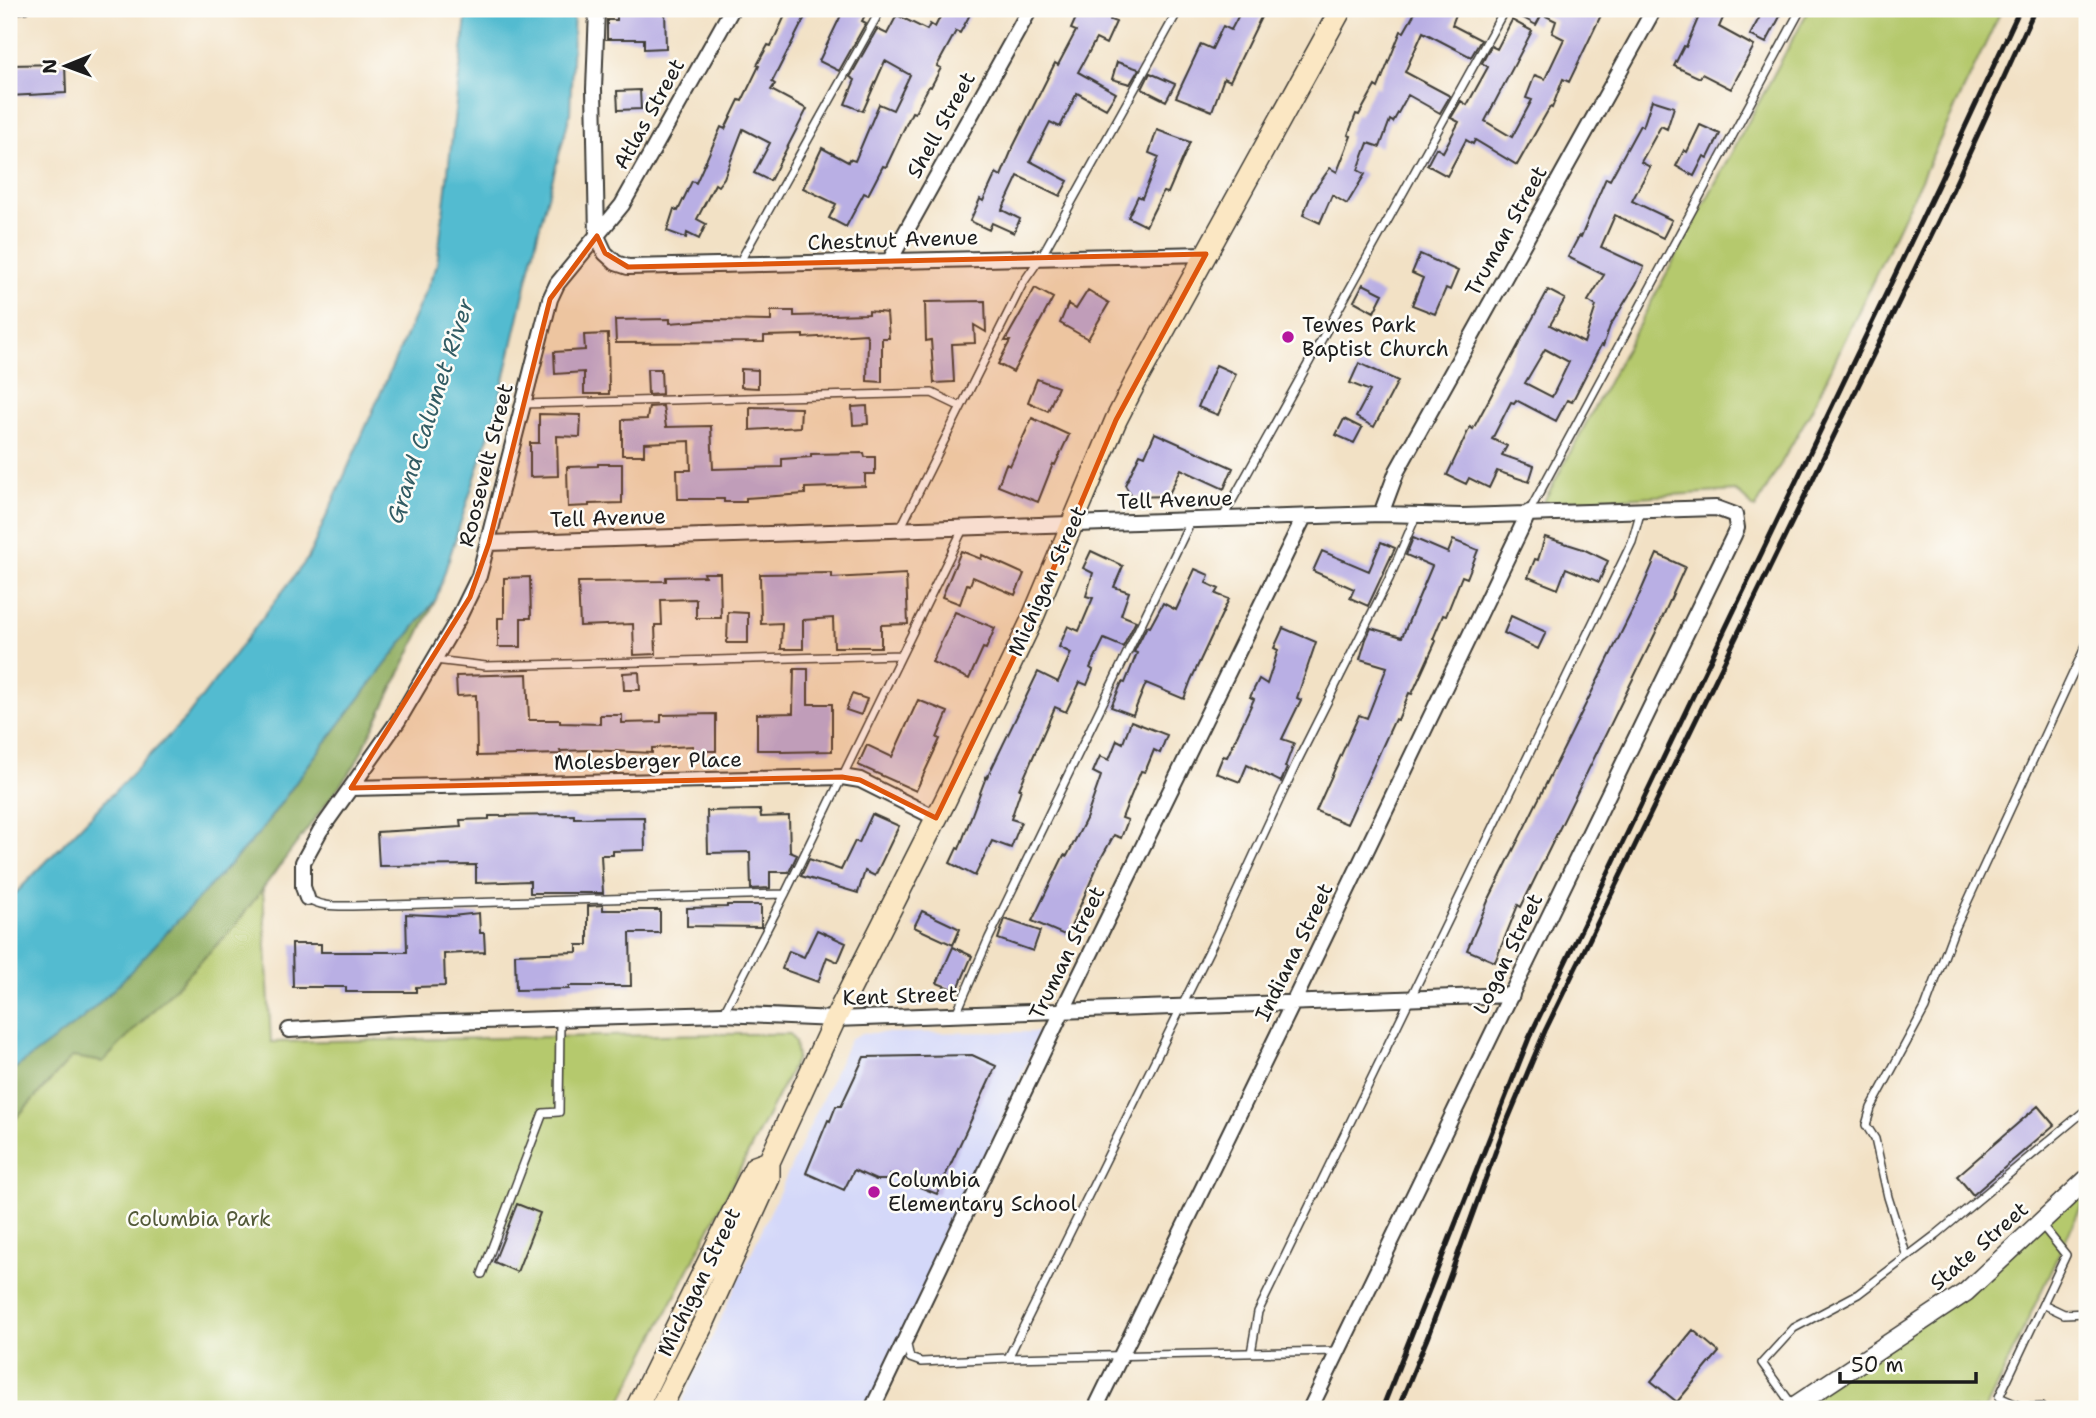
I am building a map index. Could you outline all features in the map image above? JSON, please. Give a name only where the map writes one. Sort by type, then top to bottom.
[{"type":"main road","name":"Michigan Street","points":[[660,1409],[703,1324],[769,1178],[769,1162],[835,1019],[1030,624],[1135,383],[1341,9]]},
{"type":"main road","name":"Michigan Street","points":[[636,1409],[755,1167],[769,1162]]},
{"type":"street","points":[[597,9],[594,89],[597,236]]},
{"type":"street","name":"Atlas Street","points":[[597,236],[622,205],[732,9]]},
{"type":"street","name":"Shell Street","points":[[889,261],[1030,9]]},
{"type":"street","name":"Truman Street","points":[[1381,514],[1396,471],[1654,9]]},
{"type":"street","name":"Chestnut Avenue","points":[[597,236],[605,253],[622,266],[737,266],[1206,254]]},
{"type":"street","name":"Roosevelt Street","points":[[307,898],[303,887],[303,862],[320,831],[398,721],[470,597],[489,543],[550,299],[563,274],[597,236]]},
{"type":"street","name":"Tell Avenue","points":[[489,543],[1381,514],[1462,516],[1716,508],[1735,514]]},
{"type":"street","name":"Indiana Street","points":[[1095,1409],[1528,512]]},
{"type":"street","name":"Logan Street","points":[[1310,1409],[1734,536],[1737,528],[1735,514]]},
{"type":"street","name":"Truman Street","points":[[872,1409],[1304,517]]},
{"type":"street","name":"Molesberger Place","points":[[351,789],[842,777],[860,780],[936,818]]},
{"type":"street","name":"Kent Street","points":[[289,1030],[410,1023],[723,1014],[835,1019],[1512,995]]},
{"type":"street","name":"State Street","points":[[1792,1408],[1966,1292],[2087,1179]]},
{"type":"lane","points":[[9,10],[25,9]]},
{"type":"lane","points":[[737,266],[881,9]]},
{"type":"lane","points":[[900,530],[1023,283],[1041,257],[1179,9]]},
{"type":"lane","points":[[1222,519],[1504,9]]},
{"type":"lane","points":[[1528,512],[1801,9]]},
{"type":"lane","points":[[523,404],[932,393],[961,407]]},
{"type":"lane","points":[[1251,1353],[1258,1312],[1632,542],[1641,510]]},
{"type":"lane","points":[[1008,1358],[1215,939],[1296,764],[1389,579],[1416,516]]},
{"type":"lane","points":[[955,1015],[989,938],[1191,521]]},
{"type":"lane","points":[[723,1014],[785,894],[963,528]]},
{"type":"lane","points":[[1908,1257],[1885,1185],[1875,1139],[1866,1125],[1871,1108],[1925,1008],[1953,933],[2087,643]]},
{"type":"lane","points":[[435,660],[486,666],[901,655]]},
{"type":"lane","points":[[307,898],[326,906],[352,906],[785,894]]},
{"type":"lane","points":[[482,1274],[543,1113],[559,1112],[560,1019]]},
{"type":"lane","points":[[1792,1408],[1762,1363],[1794,1328],[1858,1294],[1908,1257],[2087,1110]]},
{"type":"lane","points":[[2040,1223],[2066,1255],[1999,1397],[2024,1408],[2041,1407]]},
{"type":"lane","points":[[2043,1304],[2064,1314],[2087,1313]]},
{"type":"lane","points":[[907,1337],[908,1354],[916,1362],[1339,1351]]},
{"type":"highlighted area","points":[[597,236],[605,253],[628,267],[1206,254],[1116,420],[1030,624],[936,818],[860,780],[842,777],[351,788],[470,597],[489,543],[550,299]]},
{"type":"shaded area","name":"Columbia Elementary School","points":[[1040,1032],[907,1337],[872,1409],[679,1409],[850,1039],[862,1033]]},
{"type":"green space","points":[[1809,9],[2002,9],[1812,409],[1755,509],[1736,491],[1543,503]]},
{"type":"green space","points":[[436,599],[355,765],[234,927],[103,1062],[72,1057],[9,1126],[9,1073],[260,832]]},
{"type":"green space","name":"Columbia Park","points":[[260,832],[271,1042],[790,1034],[795,1042],[797,1058],[617,1409],[9,1409],[9,1071]]},
{"type":"green space","points":[[2087,1179],[2087,1194],[1986,1409],[1790,1409],[1939,1311]]},
{"type":"water","name":"Grand Calumet River","points":[[467,9],[574,9],[570,114],[538,233],[497,410],[436,599],[260,832],[119,984],[82,1019],[9,1073],[9,900],[186,718],[308,558],[437,265]]},
{"type":"building","points":[[617,9],[665,9],[666,48],[644,49],[644,39],[607,39],[607,20],[617,20]]},
{"type":"building","points":[[788,9],[809,9],[772,82],[775,84],[771,90],[807,109],[770,181],[754,173],[770,143],[743,129],[724,178],[718,186],[715,184],[697,219],[706,224],[699,239],[687,233],[686,238],[667,231],[674,209],[678,211],[692,181],[696,183],[721,127],[725,129],[739,100],[742,101],[759,66],[757,65],[768,45],[771,46]]},
{"type":"building","points":[[844,9],[868,9],[862,21],[866,23],[839,71],[819,61]]},
{"type":"building","points":[[944,9],[973,9],[960,33],[956,31],[937,66],[941,68],[915,113],[912,112],[886,167],[883,166],[868,195],[864,193],[846,227],[829,218],[836,204],[803,188],[822,148],[848,162],[849,159],[855,161],[879,104],[893,110],[910,75],[885,61],[863,111],[845,104],[855,80],[850,77],[877,29],[887,34],[897,15],[927,30],[930,24],[935,27]]},
{"type":"building","points":[[1080,9],[1115,9],[1110,20],[1116,22],[1106,44],[1096,39],[1078,72],[1116,93],[1106,109],[1077,93],[1060,127],[1050,122],[1030,161],[1068,181],[1060,196],[1018,176],[1002,210],[1020,219],[1014,233],[992,223],[989,230],[970,221],[996,173],[1001,176],[1055,63],[1058,65],[1076,31],[1071,29]]},
{"type":"building","points":[[1242,9],[1265,9],[1230,81],[1224,78],[1212,111],[1176,97],[1201,44],[1212,49],[1223,26],[1231,30]]},
{"type":"building","points":[[1417,9],[1458,9],[1452,25],[1481,40],[1471,57],[1423,32],[1405,72],[1450,96],[1440,113],[1408,95],[1393,122],[1390,120],[1380,147],[1368,143],[1358,170],[1365,174],[1347,204],[1332,195],[1320,223],[1303,215],[1311,195],[1330,168],[1337,172],[1356,114],[1359,115],[1375,86],[1378,88],[1401,31],[1404,32]]},
{"type":"building","points":[[1511,9],[1604,9],[1569,82],[1563,79],[1552,108],[1550,107],[1517,165],[1475,140],[1473,144],[1466,140],[1447,176],[1427,165],[1436,148],[1443,152],[1459,122],[1451,118],[1461,101],[1467,105],[1488,67],[1482,63],[1491,46],[1497,49],[1512,20],[1532,31],[1485,121],[1512,137],[1532,100],[1526,98],[1535,75],[1545,79],[1564,39],[1552,33],[1556,21],[1542,14],[1536,25]]},
{"type":"building","points":[[1702,9],[1727,9],[1719,27],[1754,46],[1731,89],[1702,74],[1700,78],[1674,66],[1684,46],[1686,47]]},
{"type":"building","points":[[1764,9],[1784,9],[1766,43],[1750,35]]},
{"type":"building","points":[[1117,62],[1139,69],[1130,84],[1112,79]]},
{"type":"building","points":[[65,64],[66,93],[9,96],[9,65]]},
{"type":"building","points":[[1150,73],[1175,84],[1166,101],[1142,89]]},
{"type":"building","points":[[640,90],[641,109],[618,110],[617,91]]},
{"type":"building","points":[[1652,100],[1674,107],[1667,129],[1661,126],[1641,162],[1650,167],[1632,201],[1672,220],[1663,238],[1615,215],[1601,247],[1644,267],[1610,326],[1603,346],[1601,345],[1572,402],[1567,400],[1556,421],[1516,400],[1511,402],[1492,439],[1507,446],[1502,455],[1534,466],[1529,482],[1497,471],[1489,488],[1469,478],[1466,484],[1447,475],[1470,427],[1473,429],[1548,290],[1565,299],[1550,325],[1584,343],[1596,306],[1588,301],[1604,275],[1568,257],[1579,236],[1581,237],[1606,178],[1610,180],[1640,125],[1643,127]],"holes":[[[1545,349],[1569,362],[1552,397],[1525,383]]]},
{"type":"building","points":[[1700,125],[1720,134],[1708,158],[1704,156],[1694,176],[1676,166],[1684,150],[1687,152]]},
{"type":"building","points":[[1157,130],[1190,142],[1168,193],[1163,192],[1146,226],[1128,217],[1138,196],[1142,198],[1159,157],[1149,153]]},
{"type":"building","points":[[1420,254],[1458,271],[1450,290],[1446,288],[1435,314],[1412,305],[1423,278],[1412,273]]},
{"type":"building","points":[[1363,284],[1383,294],[1374,312],[1354,301]]},
{"type":"building","points":[[1035,288],[1053,298],[1013,372],[998,364],[1010,341],[1005,341]]},
{"type":"building","points":[[1088,290],[1109,303],[1088,339],[1060,323],[1068,304],[1076,309]]},
{"type":"building","points":[[985,301],[986,332],[974,325],[975,343],[952,344],[954,382],[934,383],[931,340],[926,341],[925,302]]},
{"type":"building","points":[[771,311],[794,311],[794,316],[869,314],[869,311],[887,313],[889,338],[882,338],[882,382],[867,381],[866,334],[803,338],[803,335],[764,336],[764,342],[616,343],[615,320],[670,319],[670,323],[709,320],[771,321]]},
{"type":"building","points":[[608,334],[609,394],[584,394],[584,372],[555,374],[554,352],[585,350],[584,335]]},
{"type":"building","points":[[1359,363],[1398,381],[1374,427],[1356,417],[1370,391],[1350,383]]},
{"type":"building","points":[[1216,365],[1236,374],[1218,415],[1198,407]]},
{"type":"building","points":[[647,369],[661,369],[662,394],[648,395]]},
{"type":"building","points":[[741,369],[758,370],[758,388],[741,387]]},
{"type":"building","points":[[1037,379],[1058,387],[1048,411],[1028,402]]},
{"type":"building","points":[[663,406],[666,427],[711,426],[713,469],[782,467],[782,459],[811,457],[811,454],[864,453],[865,457],[875,457],[875,474],[865,474],[865,486],[805,488],[805,494],[746,498],[746,502],[678,499],[677,470],[691,470],[690,441],[644,443],[644,455],[622,455],[622,420],[647,419],[649,407]]},
{"type":"building","points":[[867,406],[868,424],[853,425],[852,407]]},
{"type":"building","points":[[750,407],[801,408],[800,427],[750,430]]},
{"type":"building","points":[[539,414],[581,415],[580,437],[557,436],[558,476],[530,477],[530,443],[539,443]]},
{"type":"building","points":[[1032,418],[1069,435],[1055,465],[1053,464],[1038,502],[998,486],[1006,464],[1010,466]]},
{"type":"building","points":[[1344,419],[1362,428],[1354,443],[1336,435]]},
{"type":"building","points":[[1155,433],[1233,468],[1224,489],[1181,469],[1168,496],[1132,497],[1125,485],[1140,454],[1145,456]]},
{"type":"building","points":[[622,464],[622,503],[568,507],[567,467]]},
{"type":"building","points":[[1545,537],[1583,549],[1608,561],[1599,582],[1566,568],[1558,589],[1528,577],[1535,559],[1538,560]]},
{"type":"building","points":[[1413,538],[1448,553],[1453,540],[1478,550],[1467,578],[1462,576],[1446,616],[1443,615],[1433,639],[1436,641],[1412,694],[1409,693],[1398,720],[1395,719],[1347,824],[1316,811],[1359,715],[1367,718],[1387,667],[1360,659],[1371,628],[1402,637],[1432,566],[1406,555]]},
{"type":"building","points":[[1381,542],[1395,548],[1368,606],[1350,598],[1354,589],[1313,571],[1322,551],[1369,571]]},
{"type":"building","points":[[961,551],[981,559],[982,555],[1024,574],[1015,595],[973,577],[970,585],[967,584],[960,604],[942,597]]},
{"type":"building","points":[[1091,551],[1123,566],[1114,587],[1129,592],[1121,615],[1136,621],[1123,647],[1104,639],[1090,668],[1093,670],[1087,685],[1080,682],[1066,712],[1055,707],[1019,789],[1011,819],[1021,822],[1011,848],[992,841],[975,876],[950,863],[957,848],[959,849],[986,777],[1038,672],[1058,682],[1071,653],[1059,647],[1068,626],[1079,631],[1093,598],[1086,596],[1093,573],[1083,568]]},
{"type":"building","points":[[1657,554],[1685,567],[1655,634],[1521,907],[1518,905],[1495,962],[1467,950],[1488,901],[1635,605]]},
{"type":"building","points":[[1195,569],[1209,575],[1206,583],[1219,589],[1216,594],[1229,599],[1184,699],[1146,683],[1133,715],[1111,707],[1122,682],[1125,683],[1137,653],[1134,652],[1147,626],[1150,627],[1163,603],[1176,610]]},
{"type":"building","points":[[704,573],[720,573],[721,618],[696,618],[696,599],[661,600],[662,625],[655,625],[656,654],[634,655],[633,624],[580,626],[578,582],[666,581],[666,577],[705,576]]},
{"type":"building","points":[[832,573],[832,578],[906,574],[908,624],[881,625],[881,647],[834,647],[833,618],[803,620],[803,649],[781,649],[782,623],[761,624],[760,574]]},
{"type":"building","points":[[530,577],[531,618],[521,618],[521,647],[498,647],[498,618],[504,618],[504,578]]},
{"type":"building","points":[[728,612],[748,613],[748,643],[727,643]]},
{"type":"building","points":[[955,612],[995,628],[969,679],[932,662]]},
{"type":"building","points":[[1511,616],[1546,632],[1538,649],[1504,633]]},
{"type":"building","points":[[1283,628],[1316,642],[1297,698],[1301,700],[1282,739],[1294,743],[1281,782],[1247,765],[1240,782],[1216,773],[1223,756],[1227,757],[1254,699],[1250,697],[1259,679],[1267,684],[1278,650],[1274,648]]},
{"type":"building","points":[[794,669],[808,669],[808,704],[832,704],[832,751],[757,750],[757,714],[793,713]]},
{"type":"building","points":[[639,672],[640,690],[624,690],[623,673]]},
{"type":"building","points":[[527,674],[529,720],[600,724],[600,715],[622,715],[622,723],[661,722],[661,715],[716,714],[716,751],[693,751],[693,746],[652,748],[652,753],[591,750],[560,751],[561,754],[477,756],[476,695],[457,696],[456,676]]},
{"type":"building","points":[[852,694],[867,699],[861,715],[846,710]]},
{"type":"building","points":[[918,700],[948,712],[937,738],[940,739],[916,791],[858,765],[867,745],[892,757]]},
{"type":"building","points":[[1131,721],[1167,735],[1160,753],[1154,750],[1145,772],[1141,771],[1122,818],[1128,820],[1121,838],[1114,835],[1100,860],[1067,936],[1032,921],[1064,855],[1067,856],[1086,819],[1101,776],[1093,772],[1100,756],[1109,760],[1117,740],[1123,743]]},
{"type":"building","points":[[760,810],[761,817],[789,816],[790,852],[797,855],[789,872],[770,872],[770,888],[751,889],[750,852],[708,853],[707,811]]},
{"type":"building","points":[[872,814],[899,826],[875,876],[865,871],[858,893],[801,876],[809,859],[841,870],[855,841],[859,843]]},
{"type":"building","points":[[574,815],[574,818],[644,817],[645,850],[613,851],[613,855],[601,855],[603,893],[530,893],[530,881],[476,883],[476,865],[379,866],[377,832],[461,827],[460,820],[489,819],[489,816]]},
{"type":"building","points":[[603,905],[603,910],[660,910],[660,933],[630,933],[631,986],[569,986],[569,989],[516,990],[515,954],[577,952],[577,945],[588,945],[588,906]]},
{"type":"building","points":[[761,905],[761,927],[687,926],[687,908]]},
{"type":"building","points":[[922,911],[960,929],[953,945],[914,927]]},
{"type":"building","points":[[479,913],[485,952],[444,954],[445,986],[416,987],[416,992],[346,992],[346,987],[293,987],[292,944],[321,944],[321,952],[407,952],[406,914],[452,916]]},
{"type":"building","points":[[1005,919],[1040,931],[1033,951],[998,939]]},
{"type":"building","points":[[817,930],[846,943],[838,962],[827,957],[818,982],[782,969],[789,951],[804,957]]},
{"type":"building","points":[[953,947],[972,956],[957,991],[937,983]]},
{"type":"building","points":[[972,1055],[996,1066],[937,1194],[890,1175],[887,1180],[876,1180],[854,1170],[844,1190],[806,1173],[828,1120],[830,1121],[836,1106],[841,1106],[864,1057]]},
{"type":"building","points":[[2038,1106],[2054,1125],[1973,1195],[1957,1176]]},
{"type":"building","points":[[517,1204],[540,1213],[517,1272],[494,1262]]},
{"type":"building","points":[[1693,1330],[1719,1352],[1677,1402],[1651,1381]]},
{"type":"railway","points":[[1382,1409],[1529,1038],[2020,9]]},
{"type":"railway","points":[[1398,1409],[1428,1336],[1503,1131],[1545,1031],[1942,213],[2035,9]]},
{"type":"place","name":"Tewes Park Baptist Church","points":[[1288,337]]},
{"type":"place","name":"Columbia Elementary School","points":[[874,1192]]}]
